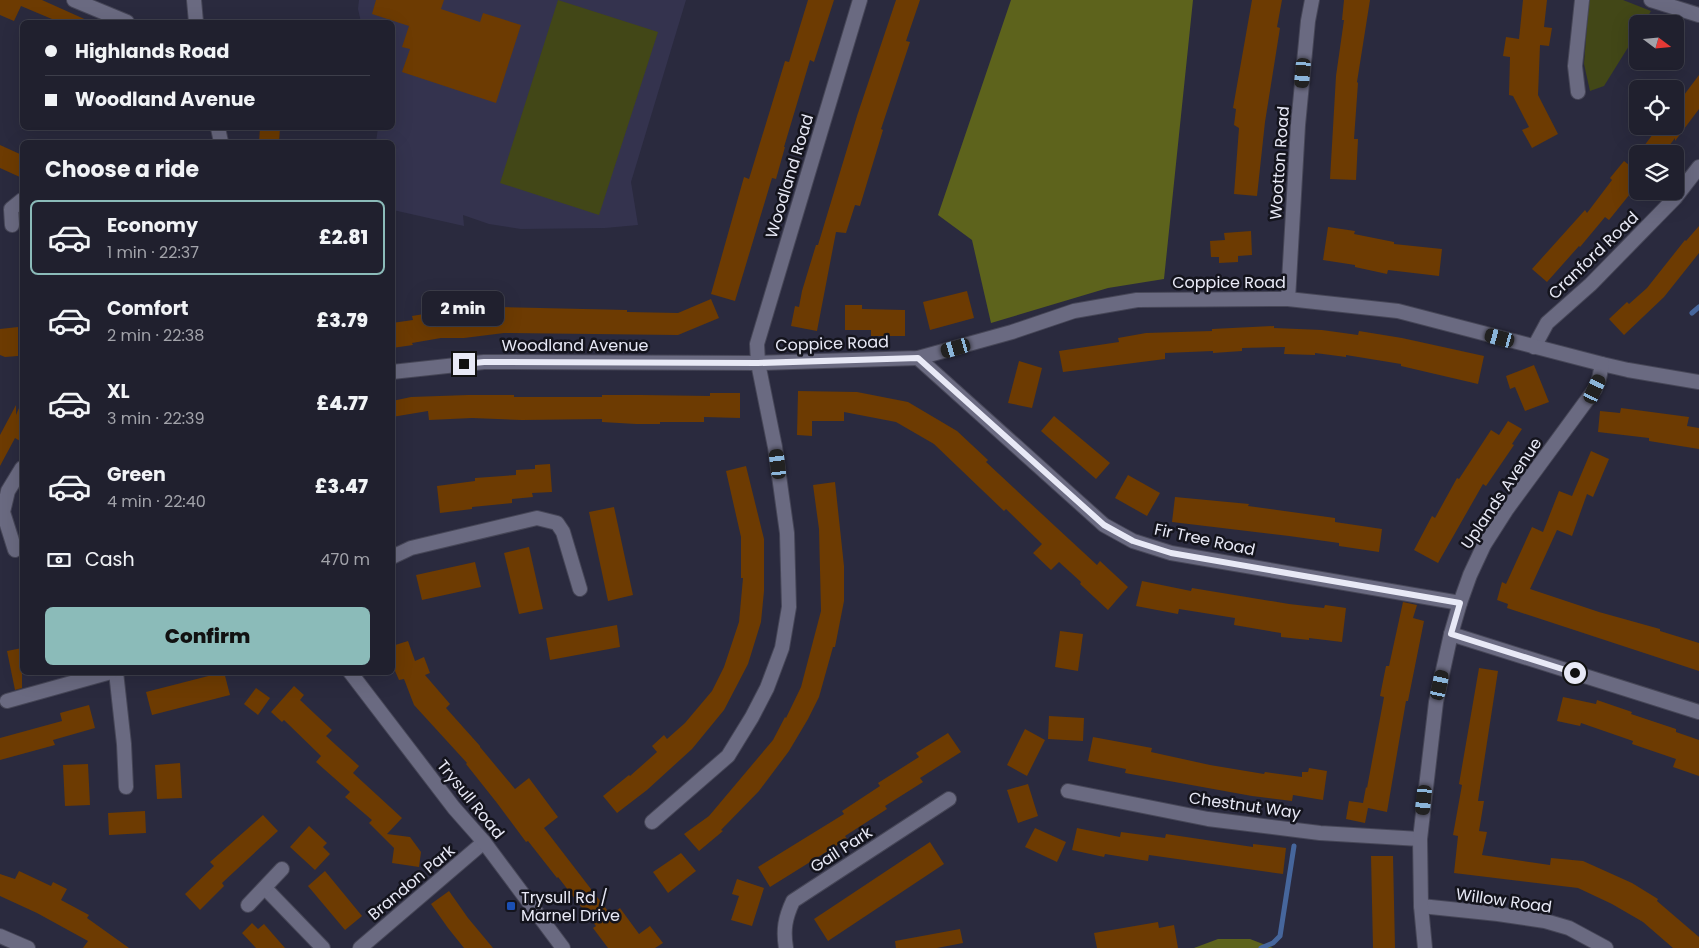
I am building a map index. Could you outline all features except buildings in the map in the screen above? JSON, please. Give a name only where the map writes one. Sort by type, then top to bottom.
[{"type":"street","points":[[74,0],[122,20]]},
{"type":"street","points":[[194,0],[196,20]]},
{"type":"street","name":"Woodland Road","points":[[652,822],[728,756],[767,688],[782,648],[789,607],[787,533],[775,447],[758,363],[757,344],[860,0]]},
{"type":"street","name":"Wootton Road","points":[[1288,299],[1298,125],[1308,21],[1312,0]]},
{"type":"street","points":[[1578,92],[1574,66],[1582,0]]},
{"type":"street","points":[[1651,0],[1699,15]]},
{"type":"street","name":"Cranford Road","points":[[1534,347],[1547,323],[1604,271],[1675,198],[1699,166]]},
{"type":"street","points":[[12,224],[6,207],[20,201]]},
{"type":"street","name":"Coppice Road","points":[[758,363],[918,358],[1012,332],[1074,311],[1138,300],[1288,299],[1398,311],[1602,364],[1699,382]]},
{"type":"street","name":"Fir Tree Road","points":[[918,358],[1104,525],[1133,541],[1171,553],[1460,603]]},
{"type":"street","name":"Woodland Avenue","points":[[395,372],[484,362],[758,363]]},
{"type":"street","name":"Uplands Avenue","points":[[1425,948],[1421,906],[1420,839],[1436,702],[1460,603],[1484,545],[1507,509],[1595,389],[1600,379],[1602,364]]},
{"type":"street","points":[[15,550],[3,512],[8,491],[20,471]]},
{"type":"street","points":[[395,556],[411,548],[537,518],[557,523],[563,532],[580,589]]},
{"type":"street","points":[[1451,634],[1699,712]]},
{"type":"street","points":[[7,701],[100,675]]},
{"type":"street","points":[[116,675],[124,744],[126,787]]},
{"type":"street","name":"Trysull Road","points":[[352,675],[454,808],[484,842],[562,948]]},
{"type":"street","name":"Chestnut Way","points":[[1068,791],[1208,819],[1320,833],[1420,839]]},
{"type":"street","name":"Gail Park","points":[[786,948],[784,937],[786,916],[794,901],[949,798]]},
{"type":"street","name":"Brandon Park","points":[[360,948],[484,842]]},
{"type":"street","points":[[248,906],[282,869]]},
{"type":"street","points":[[264,888],[323,948]]},
{"type":"street","name":"Willow Road","points":[[1421,906],[1545,921],[1569,928],[1606,948]]},
{"type":"street","points":[[0,936],[28,948]]},
{"type":"shaded area","points":[[359,0],[686,0],[631,182],[638,225],[605,228],[521,229],[489,224],[463,215],[464,226],[395,210],[395,140],[376,140],[378,130],[395,130],[395,20],[361,20],[358,9]]},
{"type":"green space","points":[[558,0],[658,32],[599,215],[500,183]]},
{"type":"green space","points":[[1011,0],[1193,0],[1164,279],[1108,288],[991,323],[972,240],[938,215]]},
{"type":"green space","points":[[1589,0],[1623,0],[1651,11],[1649,15],[1629,15],[1629,46],[1604,86],[1590,91],[1584,64]]},
{"type":"green space","points":[[1218,939],[1250,939],[1273,948],[1194,948]]},
{"type":"waterway","points":[[1692,313],[1699,307]]},
{"type":"waterway","points":[[1261,948],[1273,943],[1280,936],[1294,846]]},
{"type":"place","name":"Trysull Rd / Marnel Drive","points":[[511,906]]},
{"type":"route","points":[[464,364],[484,362],[758,363],[918,358],[1104,525],[1133,541],[1171,553],[1460,603],[1451,634],[1575,673]]}]
